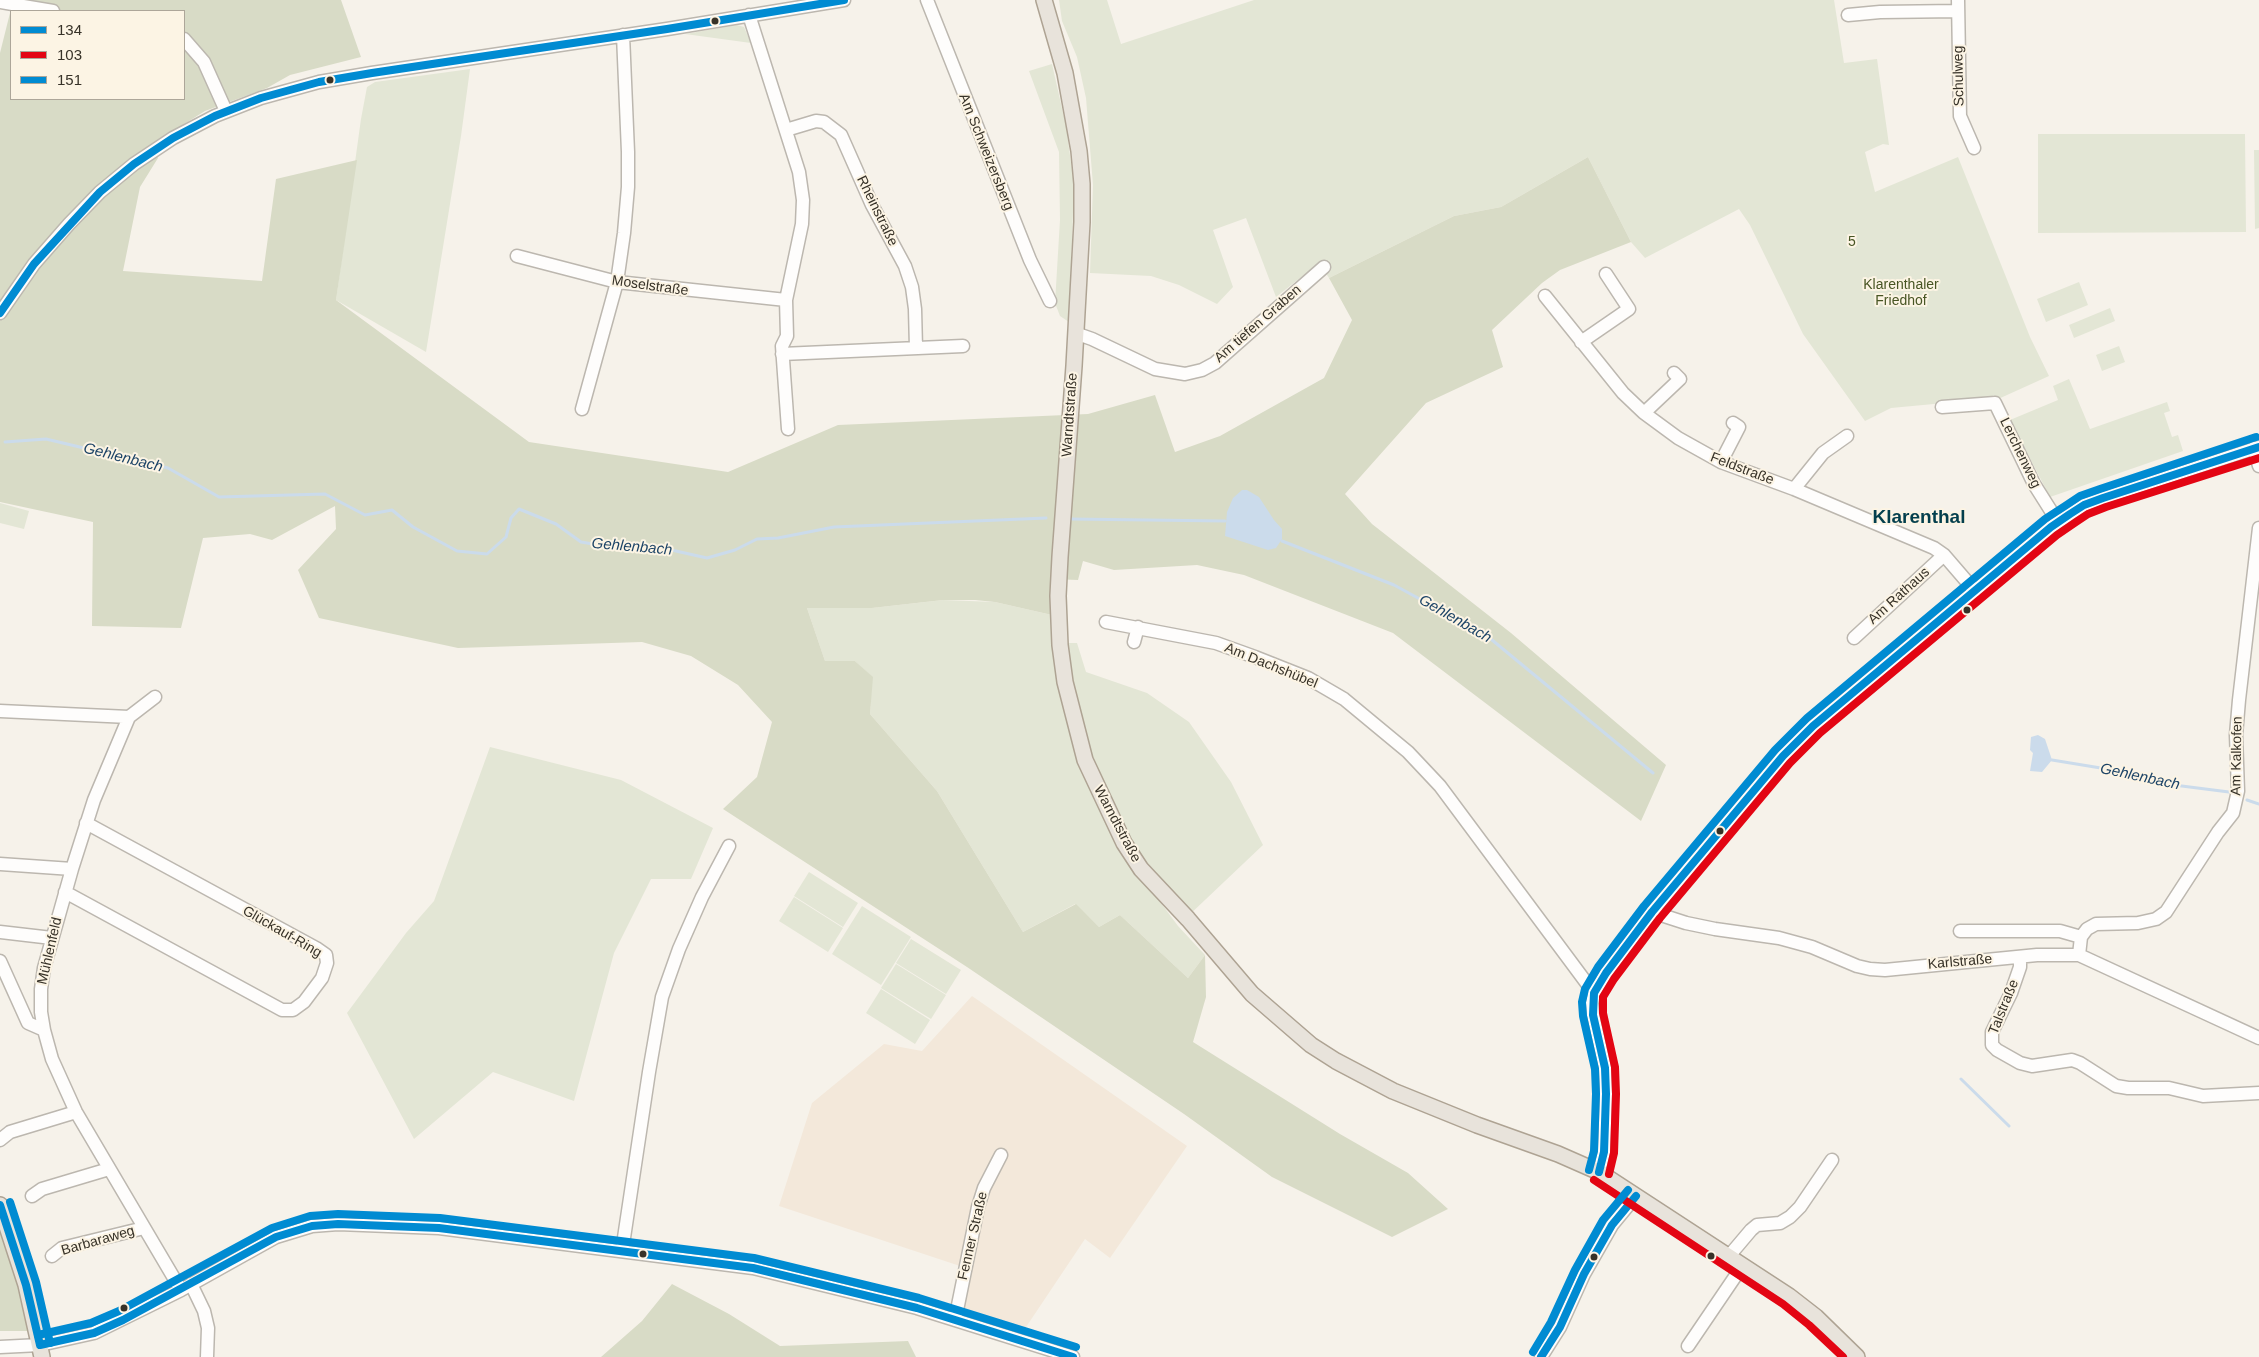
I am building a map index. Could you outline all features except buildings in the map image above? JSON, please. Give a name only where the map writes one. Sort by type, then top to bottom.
[{"type":"main road","name":"Warndtstraße","points":[[1047,4],[1065,73],[1079,151],[1082,184],[1082,222],[1060,567],[1060,645],[1065,682],[1085,760],[1124,843],[1141,869],[1188,919],[1252,994],[1311,1045],[1336,1061],[1393,1091],[1477,1125],[1558,1154],[1599,1172],[1743,1265],[1816,1318],[1857,1357]]},
{"type":"main road","points":[[0,1205],[26,1285],[41,1351]]},
{"type":"street","points":[[0,312],[34,264],[69,224],[100,192],[134,164],[173,138],[226,111],[261,98],[319,82],[844,0]]},
{"type":"street","name":"Am Schweizersberg","points":[[927,0],[1030,260],[1050,301]]},
{"type":"street","points":[[0,2],[47,10]]},
{"type":"street","points":[[1848,15],[1958,6]]},
{"type":"street","name":"Schulweg","points":[[1958,6],[1960,116],[1974,148]]},
{"type":"street","points":[[749,15],[799,172],[803,200],[800,233],[786,300],[787,336],[782,346],[788,429]]},
{"type":"street","points":[[582,409],[617,282],[628,187],[623,35]]},
{"type":"street","points":[[185,40],[204,62],[226,111]]},
{"type":"street","name":"Rheinstraße","points":[[786,130],[816,122],[824,122],[841,136],[872,205],[905,266],[912,287],[915,309],[916,348]]},
{"type":"street","name":"Moselstraße","points":[[517,256],[617,282],[786,300]]},
{"type":"street","name":"Am tiefen Graben","points":[[1075,333],[1156,369],[1185,374],[1202,370],[1216,363],[1324,267]]},
{"type":"street","points":[[1581,342],[1629,309],[1606,274]]},
{"type":"street","name":"Feldstraße","points":[[1545,296],[1623,393],[1644,413],[1678,438],[1721,462],[1794,489],[1920,542],[1944,555],[1975,591]]},
{"type":"street","points":[[782,354],[963,346]]},
{"type":"street","points":[[1644,413],[1680,379],[1674,373]]},
{"type":"street","name":"Lerchenweg","points":[[1942,407],[1996,403],[2034,484],[2058,522]]},
{"type":"street","points":[[1721,462],[1739,427],[1733,423]]},
{"type":"street","points":[[1794,489],[1823,453],[1847,436]]},
{"type":"street","points":[[1599,1172],[1604,1152],[1606,1094],[1605,1068],[1593,1015],[1592,1003],[1594,993],[1606,973],[1652,912],[1783,756],[1814,726],[1975,591],[2058,522],[2084,505],[2256,448],[2259,466]]},
{"type":"street","name":"Am Kalkofen","points":[[2080,937],[2087,929],[2096,924],[2138,923],[2156,919],[2166,912],[2218,832],[2233,813],[2237,800],[2238,758],[2236,735],[2239,700],[2259,528]]},
{"type":"street","name":"Am Rathaus","points":[[1854,638],[1944,555]]},
{"type":"street","name":"Am Dachshübel","points":[[1106,622],[1216,643],[1256,656],[1308,678],[1344,699],[1408,752],[1440,786],[1594,993]]},
{"type":"street","points":[[1134,642],[1138,627]]},
{"type":"street","points":[[0,711],[129,717],[155,697]]},
{"type":"street","name":"Mühlenfeld","points":[[129,717],[86,822],[52,938],[41,989],[44,1030],[52,1059],[76,1112],[144,1228],[204,1311],[208,1328],[207,1357]]},
{"type":"street","name":"Glückauf-Ring","points":[[65,892],[282,1010],[292,1010],[304,1002],[322,978],[327,963],[326,956],[316,948],[86,822]]},
{"type":"street","points":[[622,1251],[648,1072],[662,997],[679,949],[702,897],[729,846]]},
{"type":"street","points":[[0,864],[72,869]]},
{"type":"street","name":"Karlstraße","points":[[1652,912],[1695,925],[1779,938],[1812,947],[1857,966],[1870,969],[1886,970],[2054,954],[2080,955],[2259,1038]]},
{"type":"street","name":"Karlstraße","points":[[1960,931],[2060,931],[2080,937]]},
{"type":"street","points":[[0,932],[52,938]]},
{"type":"street","points":[[2080,937],[2080,955]]},
{"type":"street","name":"Talstraße","points":[[2020,957],[2020,967],[2011,993],[1992,1032],[1992,1044],[1997,1050],[2020,1063],[2032,1066],[2072,1060],[2116,1086],[2128,1088],[2169,1088],[2203,1096],[2259,1092]]},
{"type":"street","points":[[0,961],[28,1023],[44,1030]]},
{"type":"street","points":[[0,1140],[10,1132],[76,1112]]},
{"type":"street","name":"Fenner Straße","points":[[955,1320],[980,1201],[991,1172],[1001,1155]]},
{"type":"street","points":[[1729,1256],[1757,1225],[1780,1223],[1790,1217],[1800,1207],[1832,1160]]},
{"type":"street","points":[[32,1196],[42,1189],[109,1169]]},
{"type":"street","points":[[1542,1357],[1560,1327],[1584,1274],[1612,1225],[1636,1196]]},
{"type":"street","points":[[0,1347],[18,1346],[41,1351],[94,1333],[186,1287],[276,1237],[291,1231],[324,1225],[439,1228],[753,1268],[917,1308],[1073,1357]]},
{"type":"street","name":"Barbaraweg","points":[[52,1256],[62,1248],[144,1228]]},
{"type":"street","points":[[1688,1346],[1743,1265]]},
{"type":"shaded area","points":[[972,996],[1187,1146],[1110,1258],[1085,1239],[1020,1336],[951,1313],[960,1266],[779,1206],[812,1103],[884,1044],[922,1051]]},
{"type":"green space","points":[[7,0],[341,0],[361,57],[290,75],[267,88],[205,111],[152,144],[158,158],[140,187],[123,271],[262,281],[276,179],[357,160],[336,300],[529,442],[728,472],[838,425],[1088,414],[1155,395],[1175,452],[1220,436],[1324,378],[1352,320],[1329,278],[1454,216],[1501,207],[1588,157],[1631,242],[1560,270],[1542,283],[1492,330],[1503,367],[1426,403],[1345,494],[1372,524],[1511,633],[1666,765],[1641,821],[1393,633],[1244,575],[1197,565],[1114,570],[1083,561],[1078,580],[1051,579],[1052,615],[995,602],[975,600],[943,600],[872,608],[807,608],[825,661],[855,661],[873,677],[870,714],[937,791],[1023,932],[1076,904],[1099,927],[1120,915],[1188,978],[1205,955],[1206,997],[1193,1042],[1340,1134],[1408,1173],[1448,1209],[1392,1237],[1272,1177],[1184,1114],[967,967],[723,809],[757,777],[772,722],[738,685],[691,656],[642,642],[458,648],[319,618],[298,570],[336,529],[335,506],[272,540],[250,534],[203,538],[181,628],[92,626],[93,522],[0,502],[0,53],[10,13],[10,100],[185,100],[185,10],[11,10],[13,1]]},
{"type":"green space","points":[[1059,0],[1107,0],[1121,44],[1254,0],[1834,0],[1844,63],[1877,59],[1889,145],[1883,144],[1865,152],[1875,192],[1958,157],[2030,337],[2049,376],[1996,400],[1994,395],[1987,399],[1891,408],[1865,421],[1803,334],[1750,225],[1739,209],[1645,258],[1631,242],[1588,157],[1501,207],[1454,216],[1329,278],[1319,263],[1276,297],[1246,218],[1213,230],[1233,287],[1217,304],[1179,285],[1151,276],[1090,273],[1093,185],[1086,98],[1077,57],[1062,21]]},
{"type":"green space","points":[[737,25],[744,27],[751,43],[685,34]]},
{"type":"green space","points":[[1052,64],[1066,126],[1074,185],[1069,322],[1060,316],[1055,303],[1060,220],[1059,152],[1029,71]]},
{"type":"green space","points":[[470,69],[426,352],[336,300],[361,119],[367,87],[375,82]]},
{"type":"green space","points":[[2038,134],[2245,134],[2246,232],[2038,233]]},
{"type":"green space","points":[[2254,150],[2259,150],[2259,228],[2255,229]]},
{"type":"green space","points":[[2079,282],[2088,305],[2046,322],[2037,299]]},
{"type":"green space","points":[[2110,308],[2115,321],[2074,338],[2069,325]]},
{"type":"green space","points":[[2119,346],[2125,362],[2102,371],[2096,355]]},
{"type":"green space","points":[[2069,379],[2090,429],[2167,402],[2170,411],[2164,413],[2172,437],[2178,435],[2183,451],[2050,497],[2010,420],[2058,400],[2053,386]]},
{"type":"green space","points":[[0,503],[29,511],[24,529],[0,523]]},
{"type":"green space","points":[[943,600],[995,602],[1052,615],[1061,684],[1138,872],[1178,926],[1205,955],[1188,978],[1120,915],[1099,927],[1075,904],[1023,932],[937,791],[870,714],[872,677],[855,661],[825,661],[807,608],[872,608]]},
{"type":"green space","points":[[1064,643],[1077,643],[1086,672],[1147,693],[1189,722],[1231,782],[1263,845],[1186,918],[1144,867],[1088,759]]},
{"type":"green space","points":[[490,747],[621,780],[713,828],[691,879],[651,879],[614,953],[574,1101],[493,1072],[414,1139],[347,1013],[406,933],[434,901]]},
{"type":"green space","points":[[809,872],[858,903],[843,927],[794,896]]},
{"type":"green space","points":[[794,897],[843,928],[828,952],[779,921]]},
{"type":"green space","points":[[862,906],[911,937],[896,961],[847,930]]},
{"type":"green space","points":[[847,930],[896,961],[881,985],[832,954]]},
{"type":"green space","points":[[911,939],[961,970],[946,994],[896,963]]},
{"type":"green space","points":[[896,964],[946,995],[931,1019],[881,988]]},
{"type":"green space","points":[[881,989],[930,1020],[915,1044],[866,1013]]},
{"type":"green space","points":[[0,1222],[21,1288],[29,1331],[0,1331]]},
{"type":"green space","points":[[672,1284],[729,1314],[780,1346],[908,1341],[916,1357],[601,1357],[642,1321]]},
{"type":"water","points":[[1242,490],[1247,490],[1259,497],[1282,529],[1282,539],[1276,548],[1268,550],[1225,536],[1227,512],[1233,498]]},
{"type":"water","points":[[2038,735],[2045,739],[2052,760],[2042,772],[2030,771],[2033,753],[2030,750],[2031,737]]},
{"type":"waterway","name":"Gehlenbach","points":[[5,442],[46,439],[168,468],[219,497],[325,494],[365,515],[392,510],[413,527],[457,551],[487,554],[506,537],[511,518],[519,509],[556,524],[581,542],[629,550],[667,549],[707,558],[735,550],[757,539],[778,538],[834,527],[1046,518]]},
{"type":"waterway","name":"Gehlenbach","points":[[1070,519],[1225,521]]},
{"type":"waterway","name":"Gehlenbach","points":[[1282,541],[1394,585],[1486,635],[1653,773]]},
{"type":"waterway","name":"Gehlenbach","points":[[2052,760],[2119,771],[2166,784],[2229,792]]},
{"type":"waterway","name":"Gehlenbach","points":[[2247,800],[2259,804]]},
{"type":"waterway","name":"Gehlenbach","points":[[1961,1079],[2009,1126]]},
{"type":"transit line","name":"134","points":[[0,313],[34,264],[100,192],[134,164],[173,138],[215,116],[261,98],[319,82],[372,73],[667,29],[844,0]]},
{"type":"transit line","name":"151","points":[[1589,1170],[1594,1151],[1596,1094],[1595,1069],[1583,1016],[1582,1002],[1585,989],[1598,967],[1644,906],[1775,750],[1807,718],[2045,519],[2080,496],[2256,437]]},
{"type":"transit line","name":"134","points":[[1599,1172],[1604,1152],[1606,1094],[1605,1068],[1593,1015],[1594,993],[1606,973],[1652,912],[1783,756],[1813,726],[2051,527],[2070,514],[2084,505],[2103,498],[2259,447]]},
{"type":"transit line","name":"103","points":[[1609,1174],[1614,1153],[1616,1094],[1615,1067],[1603,1013],[1603,997],[1614,979],[1660,918],[1790,763],[1820,733],[2057,535],[2088,514],[2259,458]]},
{"type":"transit line","name":"103","points":[[1594,1180],[1783,1304],[1843,1357]]},
{"type":"transit line","name":"151","points":[[1533,1352],[1551,1322],[1575,1270],[1603,1220],[1628,1190]]},
{"type":"transit line","name":"134","points":[[1541,1357],[1560,1327],[1584,1274],[1612,1225],[1636,1196]]},
{"type":"transit line","name":"151","points":[[10,1202],[36,1282],[50,1343]]},
{"type":"transit line","name":"134","points":[[0,1205],[26,1285],[40,1345]]},
{"type":"transit line","name":"151","points":[[38,1335],[91,1323],[119,1311],[272,1228],[310,1216],[338,1214],[440,1218],[754,1258],[919,1298],[1076,1347]]},
{"type":"transit line","name":"134","points":[[40,1345],[94,1333],[123,1320],[276,1237],[312,1226],[338,1224],[439,1228],[753,1268],[917,1308],[1073,1357]]},
{"type":"district","name":"Klarenthal","points":[[1919,518]]},
{"type":"park label","name":"5","points":[[1852,242]]},
{"type":"park label","name":"Klarenthaler Friedhof","points":[[1901,294]]}]
